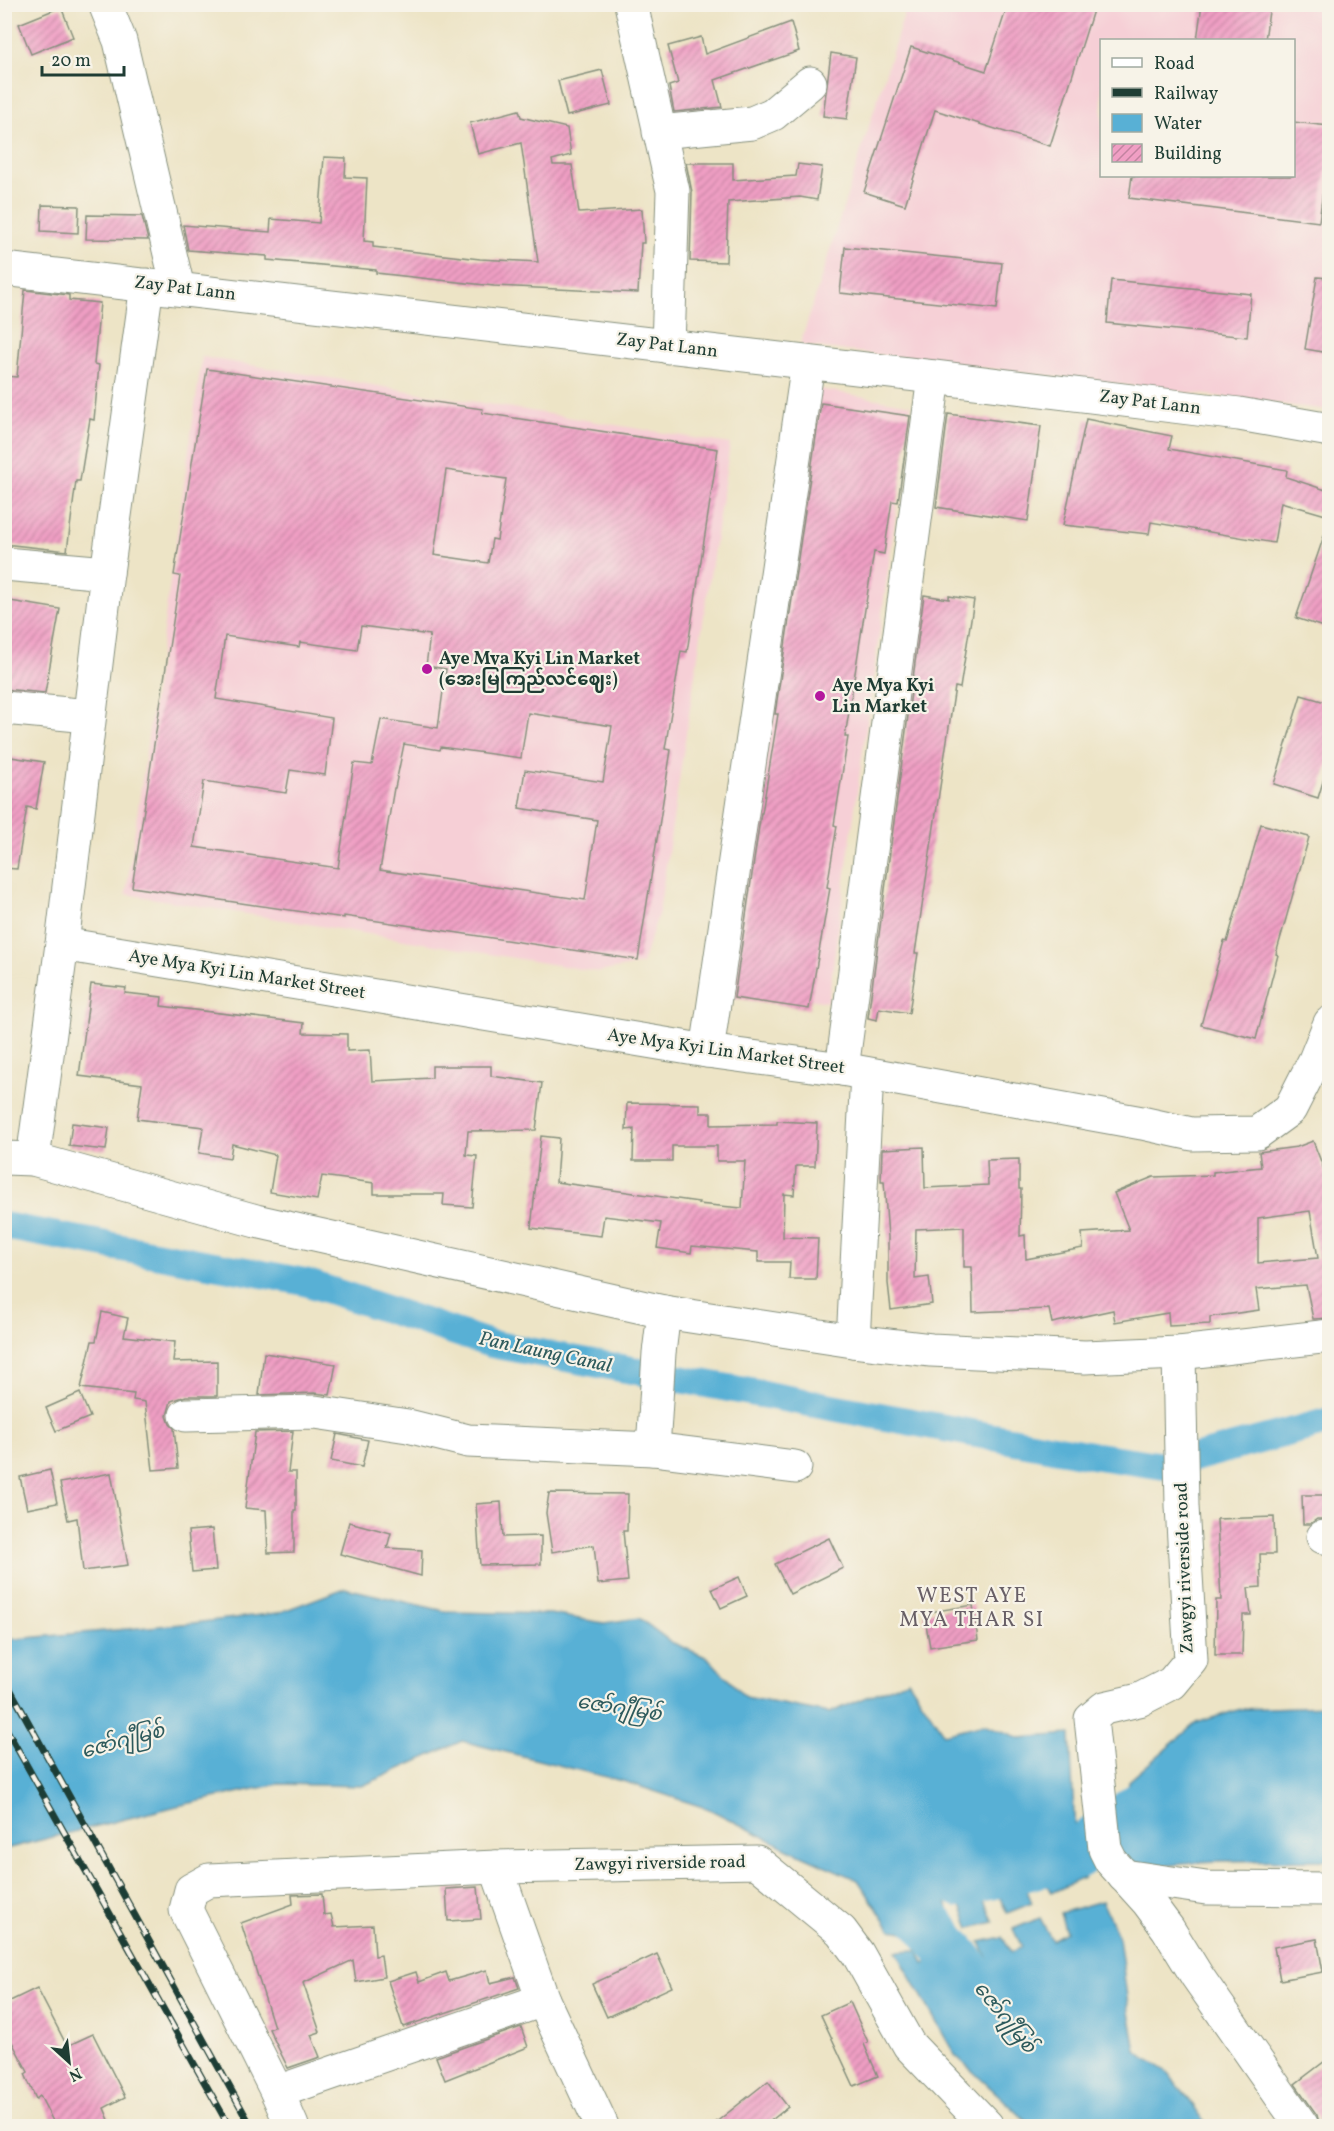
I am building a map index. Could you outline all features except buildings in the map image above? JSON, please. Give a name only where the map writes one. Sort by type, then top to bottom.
[{"type":"street","points":[[105,4],[120,41],[163,286],[107,573],[62,944],[19,1159],[256,1221],[664,1312],[853,1341],[931,1350],[1085,1357],[1179,1353],[1329,1336]]},
{"type":"street","points":[[631,4],[673,191],[668,346]]},
{"type":"street","points":[[659,132],[752,123],[773,114],[810,83]]},
{"type":"street","name":"Zay Pat Lann","points":[[4,269],[1239,414],[1329,430]]},
{"type":"street","points":[[707,1051],[808,363]]},
{"type":"street","points":[[853,1341],[855,1071],[934,377]]},
{"type":"street","points":[[4,564],[107,573]]},
{"type":"street","points":[[4,708],[89,717]]},
{"type":"street","name":"Aye Mya Kyi Lin Market Street","points":[[62,944],[707,1051],[855,1071],[1191,1134],[1257,1133],[1290,1109],[1316,1060],[1329,1023]]},
{"type":"street","points":[[653,1449],[664,1312]]},
{"type":"street","name":"Zawgyi riverside road","points":[[1179,1353],[1182,1506],[1191,1660],[1172,1683],[1139,1700],[1104,1708],[1091,1719],[1104,1849],[1111,1861],[1168,1929],[1197,1976],[1302,2127]]},
{"type":"street","points":[[186,1415],[315,1412],[408,1425],[468,1441],[653,1449],[795,1467]]},
{"type":"street","name":"Zawgyi riverside road","points":[[277,2092],[186,1910],[191,1890],[209,1880],[496,1867],[757,1862],[841,1931],[858,1954],[909,2045],[987,2127]]},
{"type":"street","points":[[496,1867],[543,2000],[602,2127]]},
{"type":"street","points":[[1125,1876],[1206,1888],[1329,1889]]},
{"type":"street","points":[[292,2127],[277,2092],[543,2000]]},
{"type":"shaded area","points":[[907,5],[1329,5],[1329,410],[800,345]]},
{"type":"shaded area","name":"Aye Mya Kyi Lin Market (အေးမြကြည်လင်ဈေး)","points":[[202,357],[730,444],[659,912],[642,964],[599,972],[126,894]]},
{"type":"shaded area","name":"Aye Mya Kyi Lin Market","points":[[813,388],[911,405],[828,1002],[730,987]]},
{"type":"water","points":[[345,1588],[449,1612],[550,1614],[604,1623],[639,1618],[671,1642],[708,1658],[745,1697],[829,1713],[908,1680],[944,1734],[984,1724],[1020,1738],[1070,1734],[1076,1854],[1079,1870],[1084,1878],[1051,1893],[1036,1861],[1019,1870],[1032,1903],[1007,1913],[992,1881],[977,1887],[994,1922],[970,1928],[956,1894],[945,1896],[953,1933],[932,1934],[922,1900],[904,1902],[917,1934],[891,1930],[858,1880],[790,1850],[709,1809],[626,1782],[462,1741],[362,1786],[278,1784],[177,1806],[5,1849],[5,1640],[278,1613]]},
{"type":"water","points":[[1329,1706],[1329,1860],[1215,1861],[1119,1870],[1129,1781],[1196,1723],[1241,1709]]},
{"type":"water","points":[[1102,1901],[1119,1938],[1136,2051],[1163,2069],[1180,2087],[1208,2126],[1032,2126],[955,2055],[896,1951],[918,1950],[924,1963],[939,1959],[936,1950],[960,1949],[965,1963],[988,1960],[980,1942],[1002,1937],[1012,1952],[1022,1947],[1013,1929],[1040,1918],[1052,1940],[1066,1932],[1060,1913]]},
{"type":"waterway","name":"Pan Laung Canal","points":[[4,1226],[305,1282],[491,1344],[1091,1455],[1164,1466],[1330,1421]]},
{"type":"waterway","points":[[960,1882],[1076,1854],[1178,1779]]},
{"type":"waterway","name":"ဇော်ဂျီမြစ်","points":[[874,1845],[905,1895],[991,2001]]},
{"type":"railway","points":[[4,1678],[251,2126]]},
{"type":"railway","points":[[4,1725],[229,2126]]},
{"type":"place","name":"Aye Mya Kyi Lin Market (အေးမြကြည်လင်ဈေး)","points":[[427,669]]},
{"type":"place","name":"Aye Mya Kyi Lin Market","points":[[820,696]]},
{"type":"district","name":"WEST AYE MYA THAR SI","points":[[972,1608]]}]
